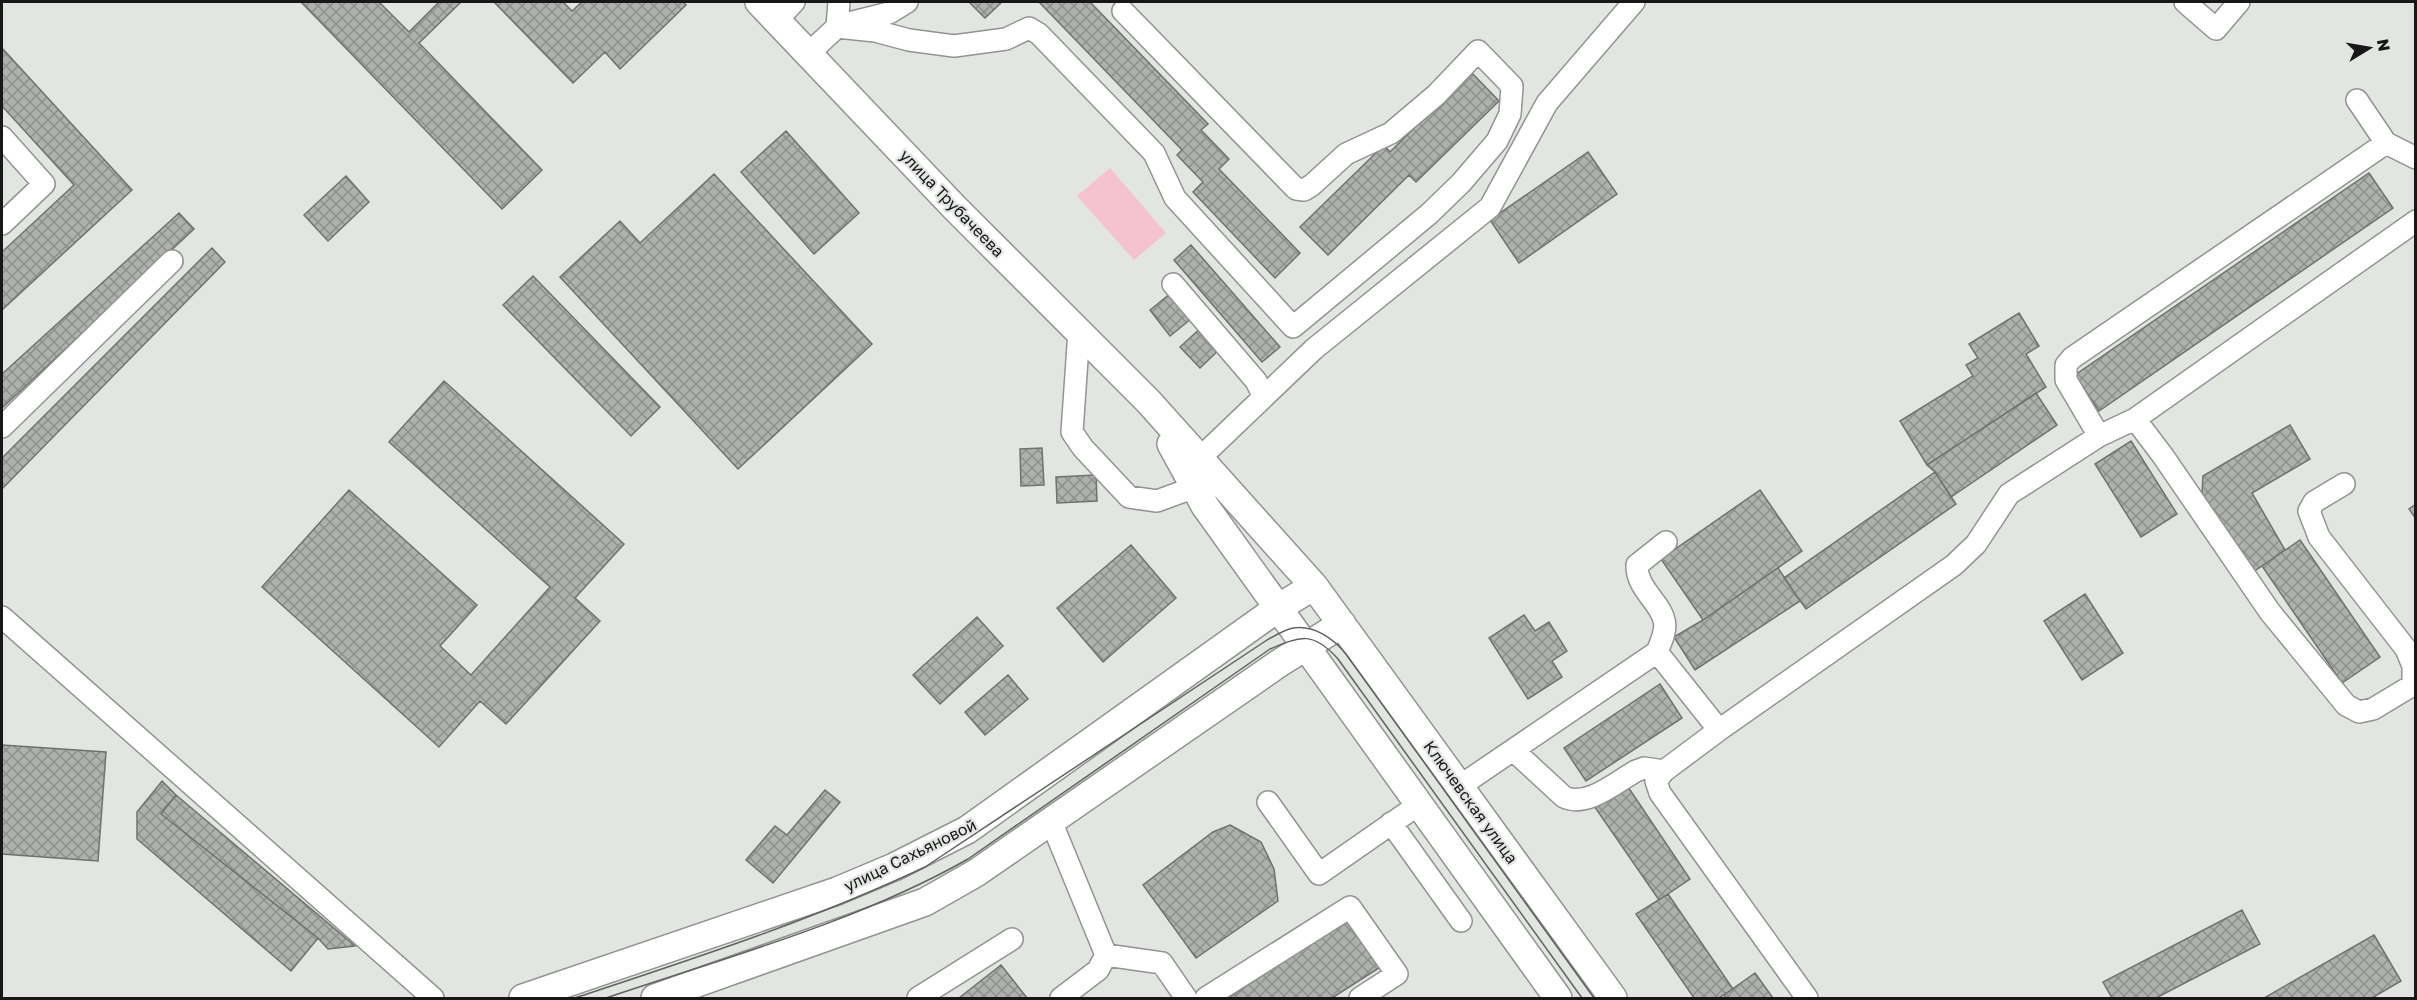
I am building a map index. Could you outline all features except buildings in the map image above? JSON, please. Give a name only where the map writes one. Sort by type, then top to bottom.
[{"type":"main road","name":"улица Трубачеева","points":[[777,8],[808,53],[955,208],[1148,401],[1328,605]]},
{"type":"main road","name":"улица Трубачеева","points":[[1148,401],[1205,506],[1305,648]]},
{"type":"main road","name":"улица Сахьяновой","points":[[523,999],[837,891],[894,867],[967,830],[1278,608],[1328,605]]},
{"type":"main road","points":[[655,999],[855,929],[925,902],[951,888],[1281,662],[1305,648],[1328,605]]},
{"type":"main road","name":"Ключевская улица","points":[[1328,605],[1613,999]]},
{"type":"main road","points":[[1305,648],[1558,999]]},
{"type":"main road","points":[[930,848],[951,888]]},
{"type":"street","points":[[837,27],[839,2]]},
{"type":"street","points":[[808,53],[837,27],[889,13],[907,2]]},
{"type":"street","points":[[1199,459],[1314,350],[1490,207],[1547,103],[1634,2]]},
{"type":"street","points":[[2185,2],[2216,29],[2239,2]]},
{"type":"street","points":[[837,27],[875,31],[909,40],[954,46],[1006,39],[1029,28],[1039,34],[1154,153],[1175,198],[1293,327],[1429,214],[1461,183],[1497,141],[1510,114],[1512,86],[1478,51],[1436,95],[1391,133],[1346,154],[1304,190],[1296,189],[1123,11]]},
{"type":"street","points":[[2357,100],[2386,143],[2415,158]]},
{"type":"street","points":[[2,137],[44,184],[2,224]]},
{"type":"street","points":[[2099,436],[2066,380],[2066,365],[2072,358],[2386,143]]},
{"type":"street","points":[[1807,999],[1660,793],[1656,781],[1664,771],[1719,730],[1954,565],[1976,544],[2009,494],[2099,436],[2134,419],[2415,221]]},
{"type":"street","points":[[2,426],[172,261]]},
{"type":"street","points":[[1173,285],[1256,381],[1264,397]]},
{"type":"street","points":[[1079,331],[1072,432],[1083,448],[1129,497],[1157,501],[1195,487]]},
{"type":"street","points":[[2134,419],[2163,456],[2270,612],[2346,705],[2360,712],[2373,709],[2413,685],[2413,666],[2406,649],[2319,537],[2308,511],[2314,502],[2344,484]]},
{"type":"street","points":[[1460,786],[1657,652],[1664,633],[1664,618],[1636,574],[1637,565],[1666,542]]},
{"type":"street","points":[[2,617],[433,999]]},
{"type":"street","points":[[1657,652],[1719,730]]},
{"type":"street","points":[[1513,750],[1564,797],[1572,801],[1584,800],[1644,768],[1664,771]]},
{"type":"street","points":[[1268,802],[1319,874],[1418,805]]},
{"type":"street","points":[[1051,821],[1106,955]]},
{"type":"street","points":[[1391,823],[1461,921]]},
{"type":"street","points":[[1206,999],[1350,907],[1397,974],[1360,999]]},
{"type":"street","points":[[918,999],[1012,939]]},
{"type":"street","points":[[1061,999],[1098,970],[1106,955]]},
{"type":"street","points":[[1106,955],[1162,963],[1186,999]]},
{"type":"shaded area","points":[[1110,168],[1166,233],[1134,260],[1077,196]]},
{"type":"tram line","points":[[575,998],[796,921],[925,867],[1267,640],[1293,628],[1316,631],[1335,643],[1346,654],[1594,998]]},
{"type":"tram line","points":[[606,998],[791,937],[882,902],[926,881],[968,859],[1270,649],[1299,639],[1314,640],[1338,659],[1582,998]]}]
